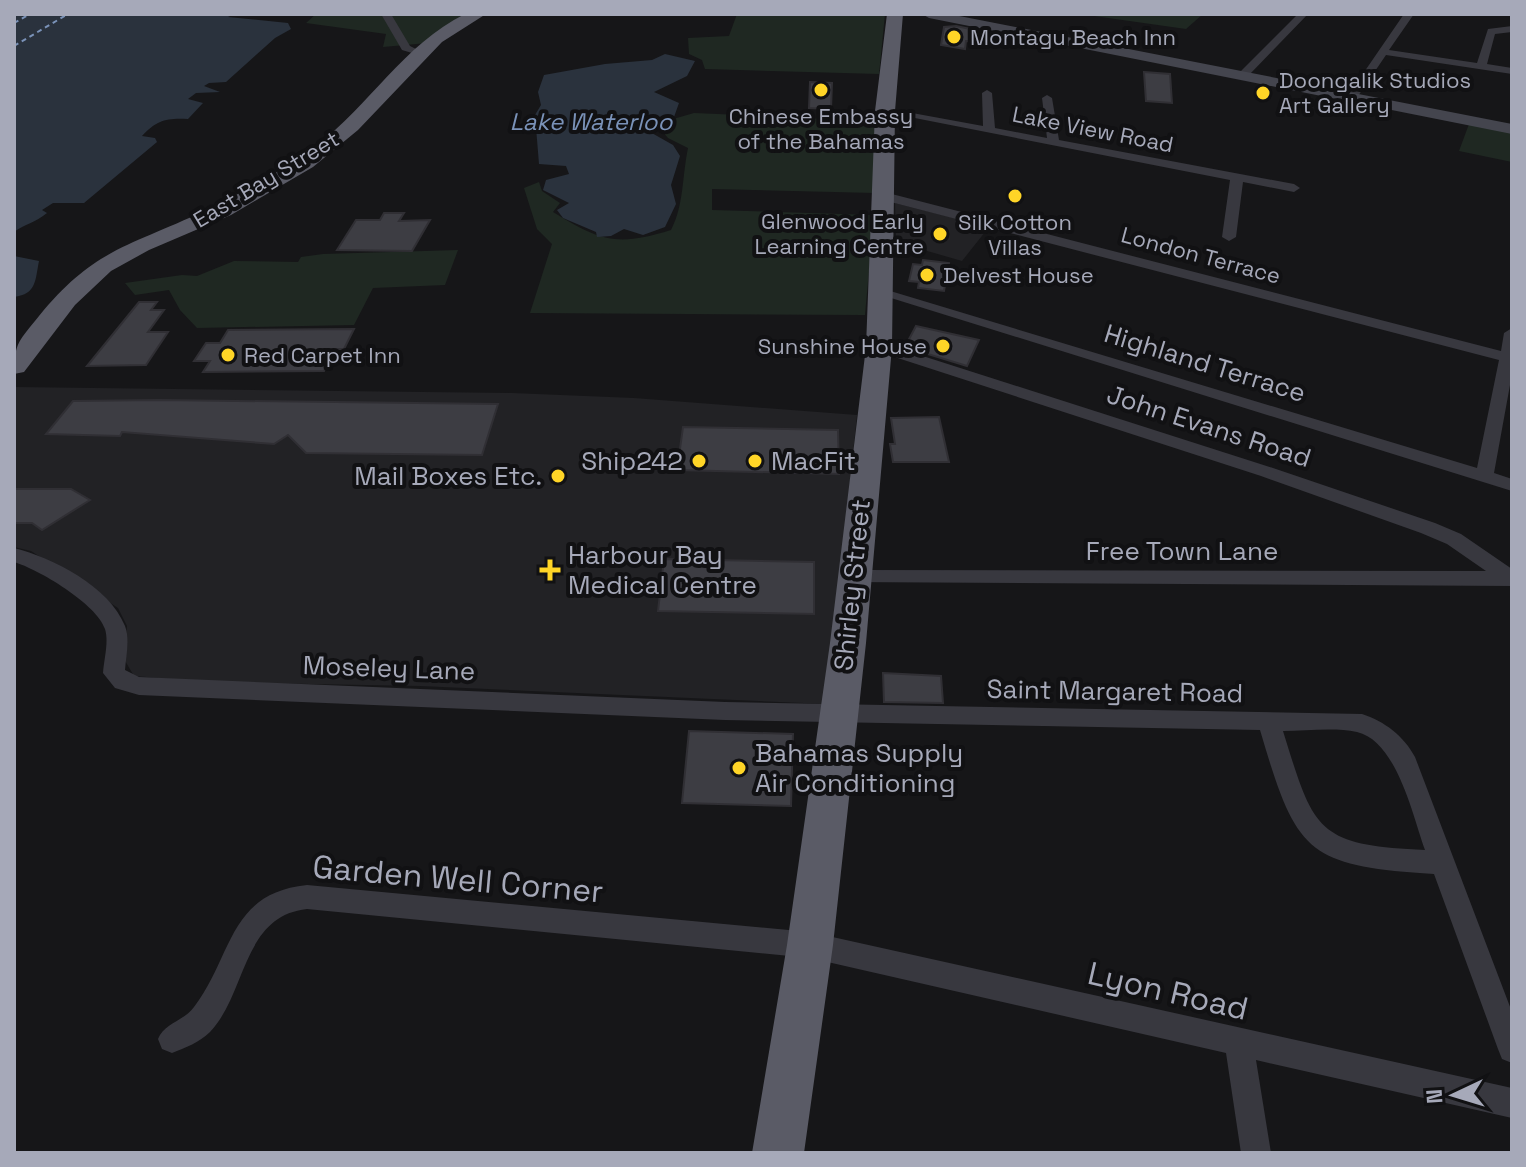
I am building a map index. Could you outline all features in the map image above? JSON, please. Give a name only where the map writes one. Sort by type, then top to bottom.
[{"type":"highway","name":"East Bay Street","points":[[14,366],[73,294],[104,265],[219,213],[331,144],[418,54],[456,25],[478,14]]},
{"type":"highway","name":"Shirley Street","points":[[778,1153],[810,945],[879,347],[885,111],[895,14]]},
{"type":"main road","points":[[929,14],[1512,129]]},
{"type":"street","points":[[386,14],[406,48],[418,54]]},
{"type":"street","points":[[1244,74],[1303,14]]},
{"type":"street","points":[[1352,97],[1409,14]]},
{"type":"street","points":[[1481,66],[1491,31],[1512,29]]},
{"type":"street","points":[[1383,52],[1512,71]]},
{"type":"street","points":[[987,93],[989,130]]},
{"type":"street","points":[[1047,98],[1053,142]]},
{"type":"street","name":"Lake View Road","points":[[885,111],[1294,188]]},
{"type":"street","points":[[1229,237],[1237,177]]},
{"type":"street","name":"London Terrace","points":[[884,196],[1507,357]]},
{"type":"street","name":"Highland Terrace","points":[[882,293],[1512,485]]},
{"type":"street","points":[[1484,476],[1512,333]]},
{"type":"street","name":"John Evans Road","points":[[879,347],[1267,472],[1428,528],[1454,539],[1512,578]]},
{"type":"street","name":"Moseley Lane","points":[[14,555],[27,557],[92,598],[109,616],[115,630],[114,673],[123,682],[139,686],[725,711],[839,711]]},
{"type":"street","name":"Free Town Lane","points":[[853,577],[1512,578]]},
{"type":"street","name":"Saint Margaret Road","points":[[839,711],[1269,723],[1351,721],[1386,737],[1403,757],[1444,863]]},
{"type":"street","points":[[1269,723],[1296,804],[1316,837],[1347,853],[1444,863],[1512,1049]]},
{"type":"street","name":"Garden Well Corner","points":[[172,1039],[190,1031],[204,1018],[234,957],[263,913],[282,901],[307,897],[810,945]]},
{"type":"street","name":"Lyon Road","points":[[810,945],[1512,1103]]},
{"type":"street","points":[[1239,1042],[1256,1153]]},
{"type":"shaded area","points":[[316,14],[471,14],[427,43],[383,47],[386,34],[306,23]]},
{"type":"shaded area","points":[[737,14],[885,14],[879,74],[705,69],[702,60],[689,54],[688,38],[729,36]]},
{"type":"shaded area","points":[[1080,14],[1203,14],[1186,29]]},
{"type":"shaded area","points":[[694,113],[876,121],[875,193],[712,189],[712,210],[874,215],[865,315],[530,313],[552,244],[537,229],[524,188],[539,182],[542,191],[560,203],[553,212],[597,235],[622,239],[671,230],[681,201],[688,148],[668,138],[656,124]]},
{"type":"shaded area","points":[[1469,124],[1512,132],[1512,162],[1459,151]]},
{"type":"shaded area","name":"Glenwood Early Learning Centre","points":[[895,203],[989,227],[962,261],[896,242]]},
{"type":"shaded area","points":[[458,250],[445,285],[373,288],[354,325],[197,328],[180,310],[169,290],[135,295],[125,283],[182,275],[197,276],[234,261],[298,262],[301,257],[323,254]]},
{"type":"shaded area","points":[[14,387],[512,393],[634,398],[857,415],[827,704],[420,686],[206,682],[134,676],[124,659],[127,626],[118,608],[31,551],[14,547]]},
{"type":"water","points":[[14,14],[234,14],[228,17],[288,23],[291,29],[275,38],[226,82],[204,86],[220,92],[196,93],[188,99],[203,103],[188,119],[162,121],[147,131],[142,136],[155,138],[157,142],[84,203],[53,203],[42,210],[47,213],[43,216],[14,232]]},
{"type":"water","name":"Lake Waterloo","points":[[665,54],[695,61],[687,76],[654,92],[679,103],[674,117],[645,120],[650,125],[650,132],[673,145],[680,156],[671,185],[676,204],[665,227],[643,235],[624,229],[611,236],[597,237],[596,232],[563,218],[557,210],[569,203],[543,190],[546,180],[569,174],[566,166],[539,164],[535,115],[541,105],[538,92],[544,75],[605,64],[652,60]]},
{"type":"water","points":[[14,256],[39,261],[31,289],[14,297]]},
{"type":"building","points":[[956,26],[999,35],[986,42],[966,41],[965,49],[941,45],[944,27]]},
{"type":"building","points":[[1144,72],[1170,74],[1172,103],[1146,101]]},
{"type":"building","name":"Chinese Embassy of the Bahamas","points":[[810,82],[832,83],[831,109],[809,108]]},
{"type":"building","points":[[384,213],[404,213],[399,221],[430,220],[412,251],[337,250],[356,220],[380,220]]},
{"type":"building","name":"Delvest House","points":[[923,260],[949,263],[944,291],[918,288],[919,282],[909,281],[913,264],[922,265]]},
{"type":"building","points":[[139,302],[157,302],[151,310],[164,310],[148,332],[168,332],[146,365],[87,366]]},
{"type":"building","name":"Sunshine House","points":[[916,326],[979,340],[967,366],[908,348],[910,344],[907,343]]},
{"type":"building","name":"Red Carpet Inn","points":[[354,329],[344,349],[335,349],[324,371],[203,372],[210,361],[194,361],[206,343],[220,343],[228,330]]},
{"type":"building","points":[[73,401],[498,404],[482,455],[306,453],[288,435],[274,444],[122,432],[120,436],[46,434]]},
{"type":"building","points":[[939,417],[949,462],[893,462],[890,444],[895,444],[891,418]]},
{"type":"building","points":[[683,427],[838,430],[839,474],[677,470]]},
{"type":"building","points":[[14,489],[71,489],[90,500],[42,530],[32,523],[14,523]]},
{"type":"building","points":[[664,559],[814,562],[814,614],[658,611]]},
{"type":"building","points":[[883,673],[941,676],[943,703],[884,702]]},
{"type":"building","name":"Bahamas Supply Air Conditioning","points":[[689,731],[793,734],[791,806],[682,803]]},
{"type":"ferry route","points":[[14,23],[30,14]]},
{"type":"ferry route","points":[[14,46],[68,14]]},
{"type":"place","name":"Montagu Beach Inn","points":[[954,37]]},
{"type":"place","name":"Chinese Embassy of the Bahamas","points":[[821,90]]},
{"type":"place","name":"Doongalik Studios Art Gallery","points":[[1263,93]]},
{"type":"place","name":"Silk Cotton Villas","points":[[1015,196]]},
{"type":"place","name":"Glenwood Early Learning Centre","points":[[940,234]]},
{"type":"place","name":"Delvest House","points":[[927,275]]},
{"type":"place","name":"Sunshine House","points":[[943,346]]},
{"type":"place","name":"Red Carpet Inn","points":[[228,355]]},
{"type":"place","name":"Ship242","points":[[699,461]]},
{"type":"place","name":"MacFit","points":[[755,461]]},
{"type":"place","name":"Mail Boxes Etc.","points":[[558,476]]},
{"type":"place","name":"Harbour Bay Medical Centre","points":[[550,570]]},
{"type":"place","name":"Bahamas Supply Air Conditioning","points":[[739,768]]}]
